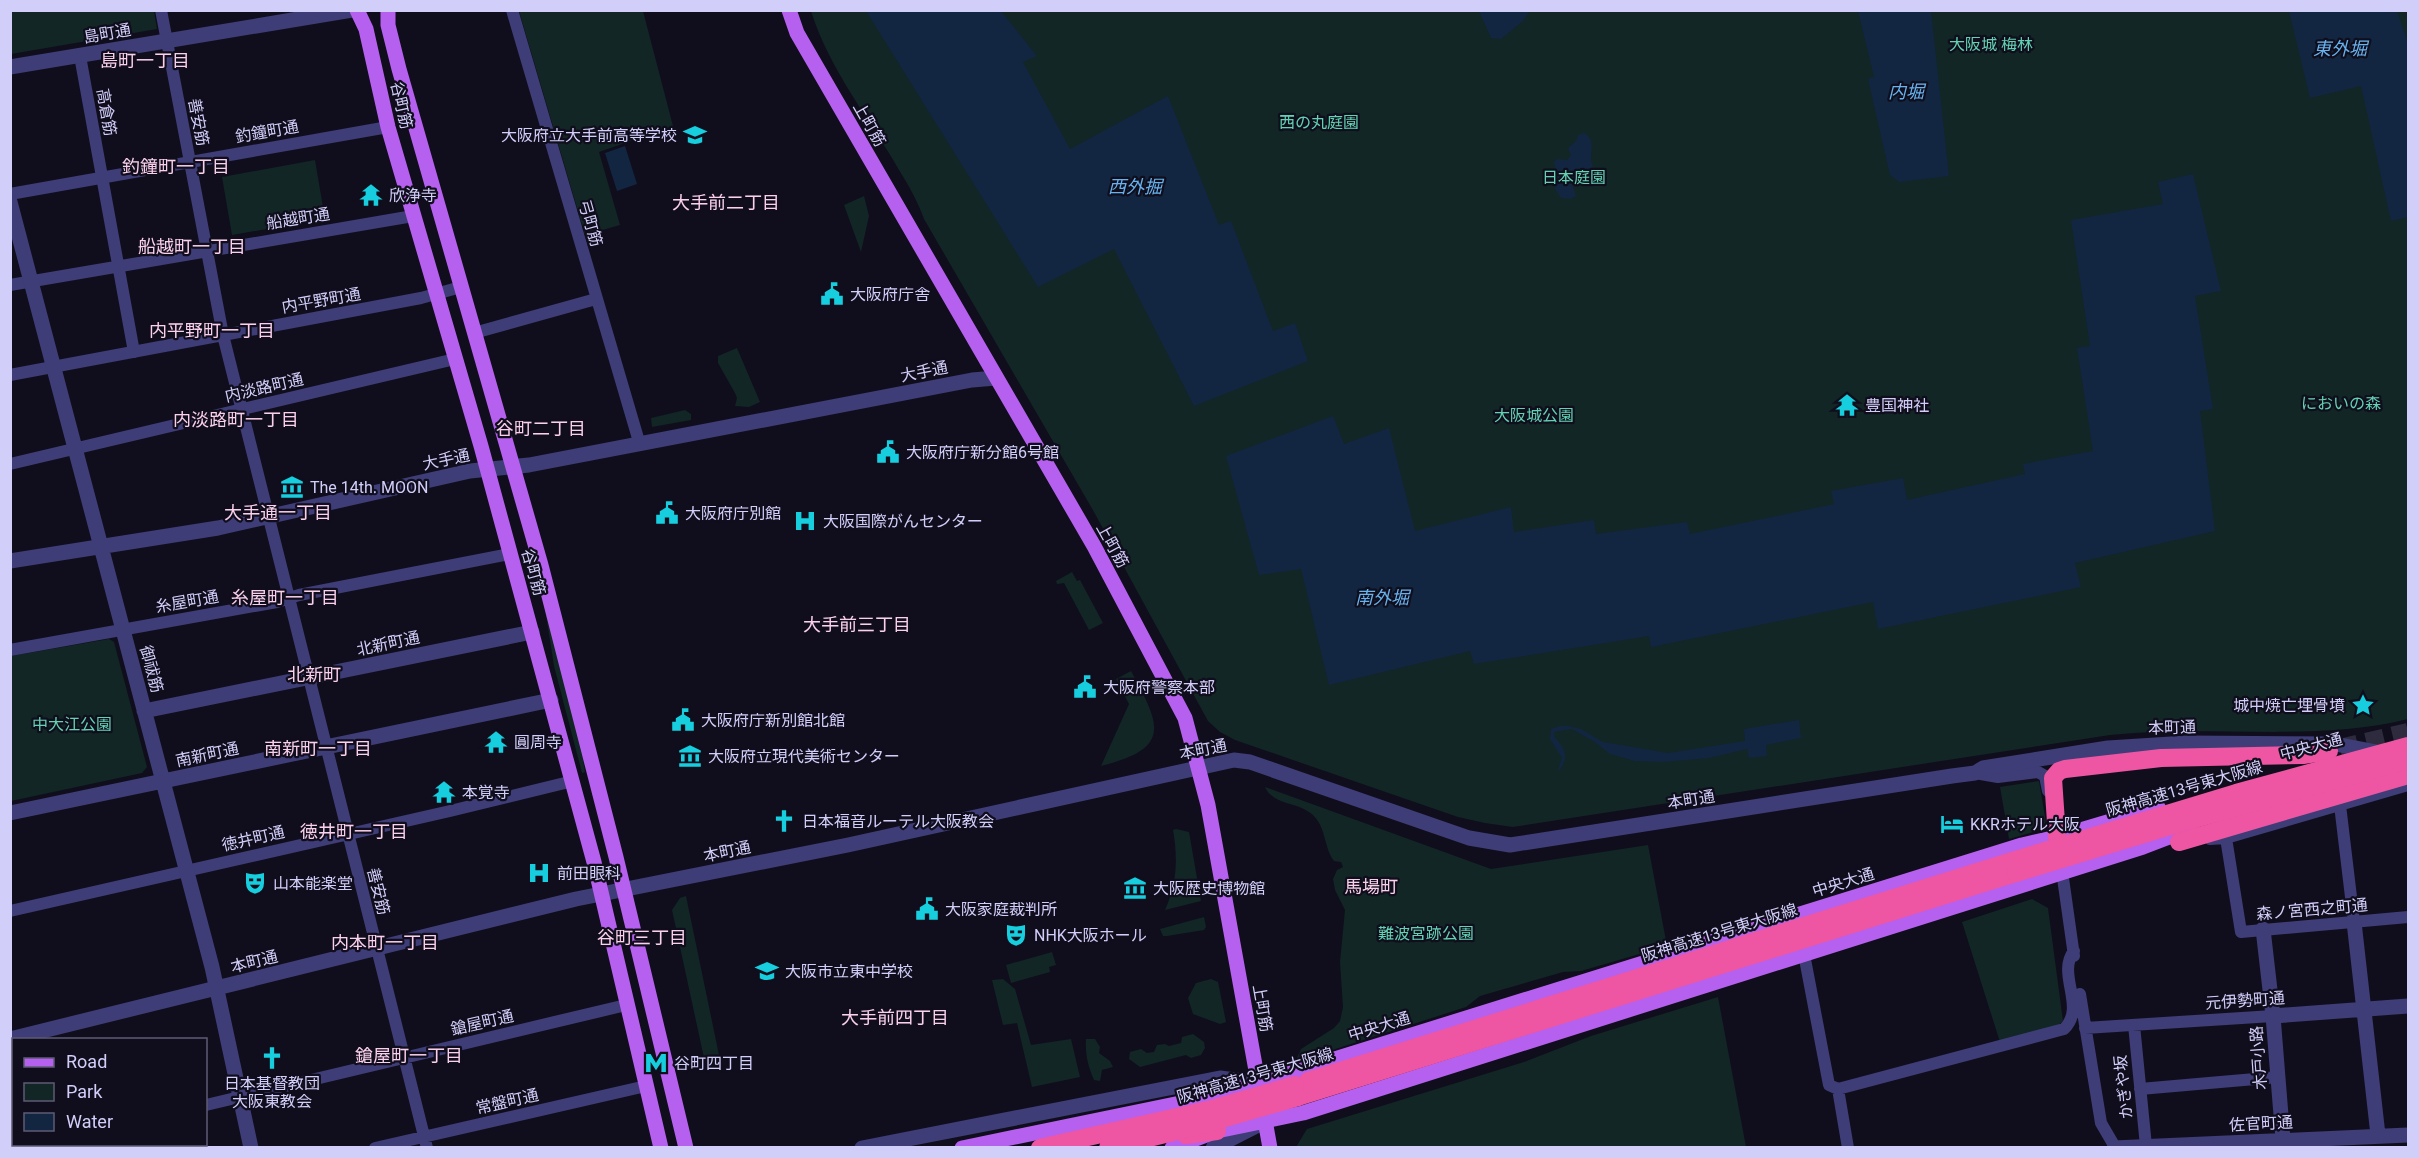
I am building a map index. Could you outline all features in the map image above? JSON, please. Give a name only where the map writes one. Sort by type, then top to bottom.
[{"type":"highway","name":"阪神高速13号東大阪線","points":[[1108,1148],[1214,1122],[1354,1073],[1858,915],[2160,815],[2409,746]]},
{"type":"highway","points":[[2058,837],[2053,778],[2059,771],[2065,769],[2161,758],[2303,755],[2329,751]]},
{"type":"highway","name":"阪神高速13号東大阪線","points":[[1858,915],[2175,824],[2409,761]]},
{"type":"highway","points":[[2179,842],[2409,776]]},
{"type":"highway","name":"阪神高速13号東大阪線","points":[[1040,1148],[1212,1109],[1354,1073]]},
{"type":"highway","points":[[1122,1147],[1171,1136],[1215,1139]]},
{"type":"main road","name":"谷町筋","points":[[357,10],[366,29],[388,127],[488,469],[573,781],[661,1148]]},
{"type":"main road","points":[[366,10],[366,29]]},
{"type":"main road","name":"上町筋","points":[[789,10],[797,33],[1094,546],[1185,718],[1199,767],[1212,829],[1270,1148]]},
{"type":"main road","name":"谷町筋","points":[[387,15],[460,287],[550,599],[686,1148]]},
{"type":"main road","name":"中央大通","points":[[962,1148],[1219,1095],[2022,845],[2058,837],[2212,791],[2409,740]]},
{"type":"main road","points":[[1172,1148],[1215,1139],[1265,1121],[1303,1113],[2143,847],[2271,800],[2409,761]]},
{"type":"street","name":"善安筋","points":[[161,10],[223,335],[426,1142]]},
{"type":"street","name":"島町通","points":[[10,67],[352,10]]},
{"type":"street","name":"弓町筋","points":[[512,10],[640,444]]},
{"type":"street","name":"高倉筋","points":[[80,56],[134,352]]},
{"type":"street","name":"釣鐘町通","points":[[10,194],[388,127]]},
{"type":"street","name":"御祓筋","points":[[10,202],[53,368],[77,449],[217,988],[251,1148]]},
{"type":"street","name":"船越町通","points":[[10,285],[413,216]]},
{"type":"street","name":"内平野町通","points":[[10,375],[436,294],[460,287]]},
{"type":"street","points":[[474,333],[596,299]]},
{"type":"street","name":"内淡路町通","points":[[10,464],[455,359]]},
{"type":"street","name":"大手通","points":[[10,561],[218,528],[470,471],[513,466],[640,444],[972,380],[996,378]]},
{"type":"street","name":"糸屋町通","points":[[10,650],[510,554]]},
{"type":"street","name":"北新町通","points":[[144,711],[532,632]]},
{"type":"street","name":"南新町通","points":[[10,813],[551,700]]},
{"type":"street","name":"本町通","points":[[14,1038],[601,895],[848,845],[1234,760],[1250,762],[1469,838],[1510,845],[1975,773],[1983,768],[2081,752],[2165,744],[2335,744],[2409,761]]},
{"type":"street","points":[[1975,773],[1998,777],[2035,772],[2043,774],[2046,781],[2053,825],[2058,837],[2101,1123],[2114,1147]]},
{"type":"street","name":"徳井町通","points":[[10,911],[573,781]]},
{"type":"street","points":[[2143,847],[2226,838],[2409,785]]},
{"type":"street","points":[[2340,805],[2378,1136]]},
{"type":"street","name":"森ノ宮西之町通","points":[[2226,838],[2241,932],[2409,918]]},
{"type":"street","name":"木戸小路","points":[[2263,929],[2273,1016],[2283,1144]]},
{"type":"street","points":[[1804,954],[1829,1085],[1838,1089],[2064,1029],[2073,1019],[2074,1010],[2067,962],[2074,951]]},
{"type":"street","name":"鎗屋町通","points":[[207,1105],[626,1005]]},
{"type":"street","name":"元伊勢町通","points":[[2085,1028],[2409,1006]]},
{"type":"street","name":"かぎや坂","points":[[2134,1025],[2146,1146]]},
{"type":"street","points":[[2140,1089],[2277,1077]]},
{"type":"street","name":"中央大通","points":[[862,1148],[1220,1078],[1258,1083]]},
{"type":"street","name":"常盤町通","points":[[375,1148],[426,1142],[646,1086]]},
{"type":"street","points":[[1838,1089],[1848,1148]]},
{"type":"street","name":"佐官町通","points":[[2114,1147],[2283,1144],[2409,1135]]},
{"type":"green space","points":[[11,10],[154,11],[157,29],[11,54]]},
{"type":"green space","points":[[519,11],[643,11],[673,126],[599,152],[620,225],[585,235]]},
{"type":"green space","name":"大阪城公園","points":[[811,11],[2408,11],[2408,719],[2371,726],[2297,732],[2185,731],[2110,735],[1513,827],[1458,817],[1235,740],[1220,732],[1208,721],[1094,512],[924,219],[910,188],[850,93],[828,53]]},
{"type":"green space","points":[[315,160],[325,219],[232,235],[222,177]]},
{"type":"green space","points":[[864,196],[869,216],[861,252],[844,205]]},
{"type":"green space","points":[[737,348],[760,402],[749,407],[735,406],[737,398],[718,363],[718,356]]},
{"type":"green space","points":[[685,410],[691,414],[691,420],[652,427],[651,418]]},
{"type":"green space","points":[[1072,572],[1077,581],[1080,580],[1103,623],[1089,630],[1064,583],[1057,584],[1056,581]]},
{"type":"green space","points":[[543,596],[583,760],[585,772],[582,773],[554,666]]},
{"type":"green space","name":"中大江公園","points":[[109,639],[114,642],[147,767],[142,773],[11,801],[11,656]]},
{"type":"green space","points":[[1131,671],[1149,706],[1154,732],[1150,742],[1140,751],[1101,766],[1129,704],[1116,679]]},
{"type":"green space","points":[[2039,781],[2046,823],[2043,829],[2009,839],[2000,787]]},
{"type":"green space","name":"難波宮跡公園","points":[[1265,787],[1491,869],[1648,845],[1667,946],[1581,971],[1563,972],[1480,996],[1466,1007],[1295,1062],[1301,1049],[1334,1028],[1340,1021],[1343,1007],[1340,962],[1345,910],[1335,890],[1333,879],[1337,870],[1343,867],[1341,862],[1334,861],[1315,817],[1303,809],[1273,797]]},
{"type":"green space","points":[[1173,830],[1189,832],[1201,901],[1165,910],[1174,880],[1176,851]]},
{"type":"green space","points":[[686,896],[719,1055],[704,1058],[672,910],[680,898]]},
{"type":"green space","points":[[2032,899],[2048,908],[2063,1021],[2056,1027],[2000,1042],[1962,922]]},
{"type":"green space","points":[[1204,917],[1206,927],[1204,930],[1163,936],[1160,929]]},
{"type":"green space","points":[[1052,952],[1056,965],[1049,967],[1050,972],[1011,983],[1006,965]]},
{"type":"green space","points":[[1003,979],[1015,989],[1031,1045],[1071,1039],[1080,1077],[1032,1087],[1017,1023],[1003,1025],[992,980]]},
{"type":"green space","points":[[1211,979],[1218,982],[1226,1022],[1220,1024],[1193,1014],[1188,998],[1196,983]]},
{"type":"green space","points":[[1718,997],[1746,1147],[1296,1147],[1307,1129],[1524,1062],[1591,1036]]},
{"type":"green space","points":[[1193,1034],[1204,1042],[1205,1048],[1201,1055],[1191,1058],[1186,1055],[1140,1067],[1129,1059],[1130,1052],[1141,1049],[1147,1053],[1154,1052],[1157,1045],[1169,1046],[1181,1043],[1182,1037]]},
{"type":"green space","points":[[1086,1039],[1095,1039],[1100,1047],[1099,1053],[1110,1061],[1113,1067],[1102,1070],[1100,1081],[1094,1080],[1090,1070]]},
{"type":"water","name":"西外掘","points":[[866,11],[1001,11],[1037,56],[1023,62],[1070,149],[1168,96],[1219,225],[1231,221],[1273,331],[1295,323],[1308,361],[1194,406],[1114,249],[1038,287]]},
{"type":"water","points":[[1479,11],[1530,11],[1523,21],[1501,39],[1491,38]]},
{"type":"water","name":"内堀","points":[[1858,11],[1931,11],[1949,176],[1899,182],[1890,175],[1868,79],[1874,77]]},
{"type":"water","name":"東外堀","points":[[2289,11],[2397,11],[2408,43],[2408,217],[2391,221],[2361,86],[2310,98]]},
{"type":"water","points":[[1584,133],[1591,141],[1591,161],[1597,181],[1590,181],[1582,174],[1576,175],[1571,181],[1576,196],[1570,199],[1561,198],[1555,189],[1554,161],[1567,160],[1571,155],[1568,148],[1577,140],[1578,135]]},
{"type":"water","points":[[625,146],[637,184],[617,191],[605,153]]},
{"type":"water","name":"南外堀","points":[[2193,174],[2221,291],[2195,296],[2213,409],[2200,411],[2215,531],[2075,563],[2081,587],[1878,629],[1873,602],[1651,647],[1649,636],[1474,664],[1470,651],[1329,685],[1301,569],[1259,575],[1226,456],[1333,416],[1344,444],[1389,428],[1415,531],[1511,507],[1514,532],[1594,520],[1596,534],[1687,522],[1690,534],[1834,504],[1831,491],[1903,478],[1907,500],[2025,474],[2023,464],[2093,451],[2077,348],[2090,346],[2071,220],[2163,204],[2158,182]]},
{"type":"water","points":[[1799,720],[1801,738],[1766,745],[1767,756],[1749,758],[1747,749],[1709,758],[1663,762],[1635,761],[1610,754],[1572,729],[1554,732],[1565,756],[1563,765],[1558,770],[1562,758],[1550,739],[1551,729],[1568,726],[1581,729],[1603,742],[1668,753],[1745,741],[1744,729]]},
{"type":"tunnel","points":[[2340,748],[2408,732]]},
{"type":"place","name":"大阪府立大手前高等学校","points":[[695,135]]},
{"type":"place","name":"欣浄寺","points":[[371,195]]},
{"type":"place","name":"大阪府庁舎","points":[[832,294]]},
{"type":"place","name":"豊国神社","points":[[1847,405]]},
{"type":"place","name":"大阪府庁新分館6号館","points":[[888,452]]},
{"type":"place","name":"The 14th. MOON","points":[[292,487]]},
{"type":"place","name":"大阪府庁別館","points":[[667,513]]},
{"type":"place","name":"大阪国際がんセンター","points":[[805,521]]},
{"type":"place","name":"大阪府警察本部","points":[[1085,687]]},
{"type":"place","name":"城中焼亡埋骨墳","points":[[2363,705]]},
{"type":"place","name":"大阪府庁新別館北館","points":[[683,720]]},
{"type":"place","name":"圓周寺","points":[[496,742]]},
{"type":"place","name":"大阪府立現代美術センター","points":[[690,756]]},
{"type":"place","name":"本覚寺","points":[[444,792]]},
{"type":"place","name":"日本福音ルーテル大阪教会","points":[[784,821]]},
{"type":"place","name":"KKRホテル大阪","points":[[1952,824]]},
{"type":"place","name":"前田眼科","points":[[539,873]]},
{"type":"place","name":"山本能楽堂","points":[[255,883]]},
{"type":"place","name":"大阪歴史博物館","points":[[1135,888]]},
{"type":"place","name":"大阪家庭裁判所","points":[[927,909]]},
{"type":"place","name":"NHK大阪ホール","points":[[1016,935]]},
{"type":"place","name":"大阪市立東中学校","points":[[767,971]]},
{"type":"place","name":"日本基督教団 大阪東教会","points":[[272,1058]]},
{"type":"place","name":"谷町四丁目","points":[[656,1063]]},
{"type":"district","name":"島町一丁目","points":[[145,61]]},
{"type":"district","name":"釣鐘町一丁目","points":[[176,167]]},
{"type":"district","name":"大手前二丁目","points":[[726,203]]},
{"type":"district","name":"船越町一丁目","points":[[192,247]]},
{"type":"district","name":"内平野町一丁目","points":[[212,331]]},
{"type":"district","name":"内淡路町一丁目","points":[[236,420]]},
{"type":"district","name":"谷町二丁目","points":[[541,429]]},
{"type":"district","name":"大手通一丁目","points":[[278,513]]},
{"type":"district","name":"糸屋町一丁目","points":[[285,598]]},
{"type":"district","name":"大手前三丁目","points":[[857,625]]},
{"type":"district","name":"北新町","points":[[314,675]]},
{"type":"district","name":"南新町一丁目","points":[[318,749]]},
{"type":"district","name":"徳井町一丁目","points":[[354,832]]},
{"type":"district","name":"馬場町","points":[[1371,887]]},
{"type":"district","name":"谷町三丁目","points":[[642,938]]},
{"type":"district","name":"内本町一丁目","points":[[385,943]]},
{"type":"district","name":"大手前四丁目","points":[[895,1018]]},
{"type":"district","name":"鎗屋町一丁目","points":[[409,1056]]},
{"type":"park label","name":"大阪城 梅林","points":[[1991,44]]},
{"type":"park label","name":"西の丸庭園","points":[[1319,122]]},
{"type":"park label","name":"日本庭園","points":[[1574,177]]},
{"type":"park label","name":"においの森","points":[[2341,403]]}]
